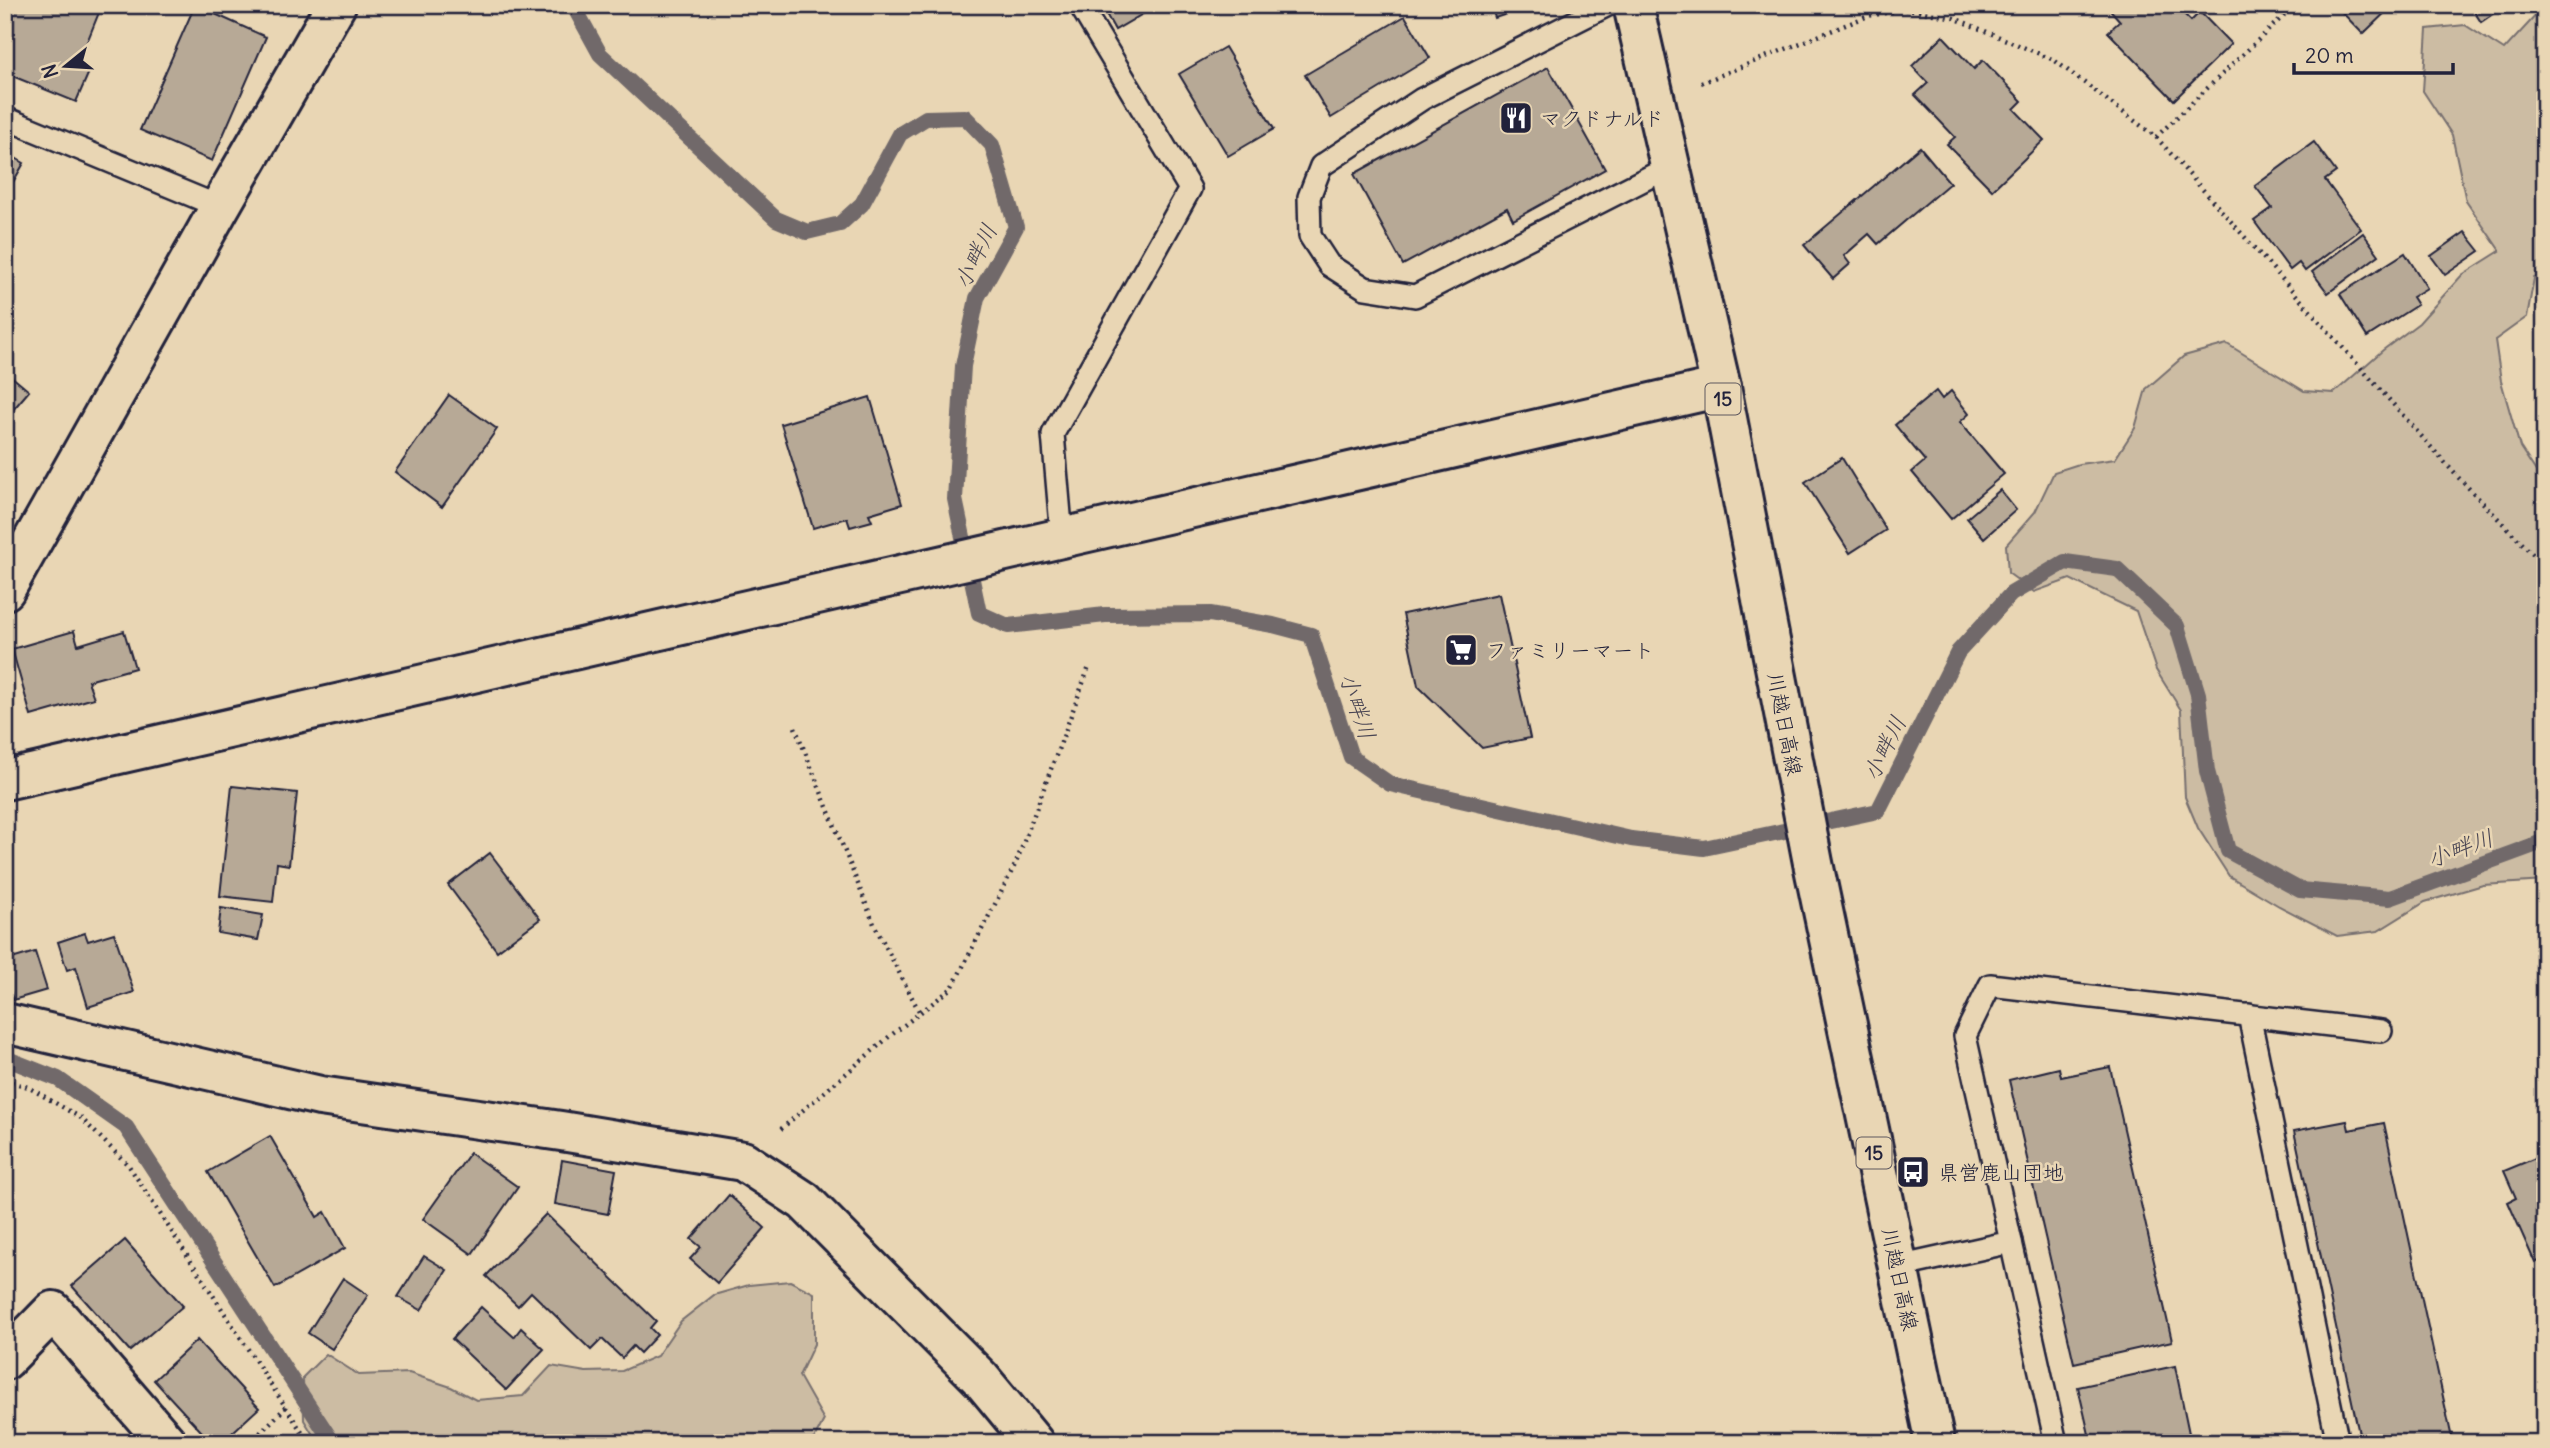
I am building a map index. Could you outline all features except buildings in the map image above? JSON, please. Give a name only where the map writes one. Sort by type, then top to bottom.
[{"type":"street","points":[[5,590],[336,5]]},
{"type":"street","name":"川越日高線","points":[[1633,5],[1721,387],[1799,796],[1935,1443]]},
{"type":"street","points":[[5,780],[1721,387]]},
{"type":"street","points":[[5,1023],[320,1096],[743,1161],[804,1201],[981,1379],[1034,1443]]},
{"type":"street","points":[[5,1360],[53,1311],[167,1443]]},
{"type":"lane","points":[[1062,538],[1053,434],[1190,189],[1080,5]]},
{"type":"lane","points":[[1608,5],[1422,99],[1321,166],[1309,197],[1310,236],[1329,265],[1365,288],[1415,296],[1669,167]]},
{"type":"lane","points":[[5,118],[220,207]]},
{"type":"lane","points":[[2056,1443],[1965,1036],[1990,985],[2381,1031]]},
{"type":"lane","points":[[2249,1015],[2338,1443]]},
{"type":"lane","points":[[1898,1267],[2011,1242]]},
{"type":"path","points":[[2156,137],[2295,5]]},
{"type":"path","points":[[1654,102],[1868,16],[1908,9],[1954,18],[2054,60],[2156,137],[2455,474],[2545,567]]},
{"type":"path","points":[[743,1161],[952,988],[1016,863],[1089,667]]},
{"type":"path","points":[[795,727],[874,924],[920,1013]]},
{"type":"path","points":[[5,1080],[28,1087],[81,1118],[129,1166],[309,1443]]},
{"type":"path","points":[[250,1443],[287,1406]]},
{"type":"shaded area","points":[[2539,12],[2545,14],[2545,276],[2534,278],[2527,317],[2495,340],[2501,381],[2520,447],[2545,485],[2545,881],[2483,885],[2425,902],[2378,931],[2337,936],[2229,876],[2198,828],[2185,797],[2181,710],[2156,670],[2136,611],[2070,579],[2034,592],[2008,573],[2006,545],[2035,512],[2054,472],[2079,464],[2115,459],[2135,428],[2146,389],[2184,356],[2227,344],[2304,391],[2334,393],[2419,323],[2462,275],[2500,251],[2466,201],[2452,135],[2423,91],[2427,29],[2465,25],[2504,50]]},
{"type":"shaded area","points":[[790,1281],[814,1293],[814,1344],[799,1376],[824,1420],[812,1443],[318,1443],[304,1420],[303,1377],[326,1354],[359,1375],[409,1373],[451,1387],[476,1400],[523,1396],[551,1366],[586,1372],[622,1371],[657,1356],[681,1321],[714,1295],[749,1285]]},
{"type":"waterway","name":"小畔川","points":[[573,5],[600,54],[776,219],[807,232],[840,224],[862,204],[900,134],[926,118],[965,117],[992,145],[1016,227],[977,298],[963,366],[955,499],[979,613],[1008,626],[1105,615],[1210,614],[1311,635],[1351,757],[1390,784],[1631,839],[1704,848],[1878,811],[1958,652],[2011,594],[2065,562],[2117,569],[2177,626],[2198,694],[2207,771],[2228,851],[2300,890],[2390,898],[2545,841]]},
{"type":"waterway","points":[[5,1058],[58,1079],[126,1127],[333,1443]]},
{"type":"place","name":"マクドナルド","points":[[1516,118]]},
{"type":"place","name":"ファミリーマート","points":[[1461,650]]},
{"type":"place","name":"県営鹿山団地","points":[[1913,1172]]}]
